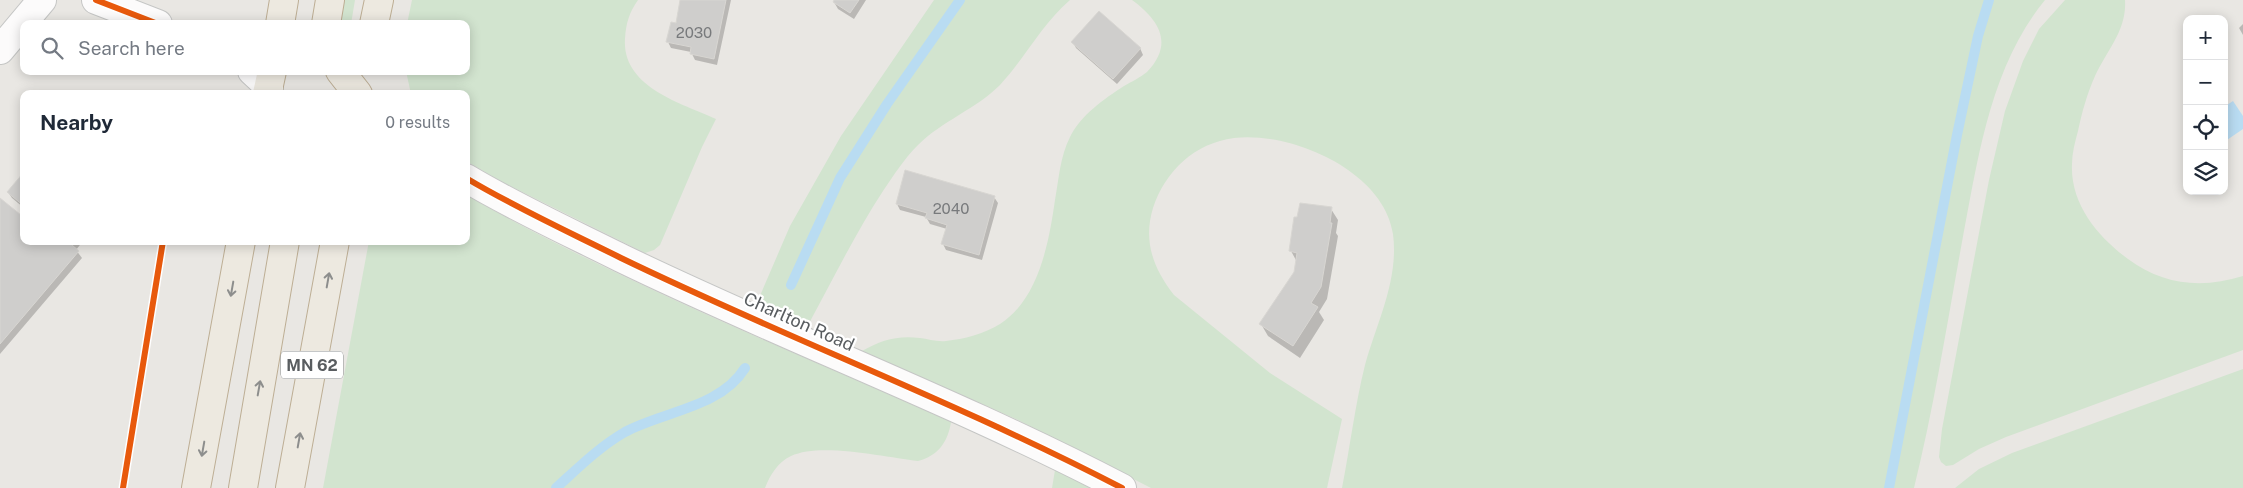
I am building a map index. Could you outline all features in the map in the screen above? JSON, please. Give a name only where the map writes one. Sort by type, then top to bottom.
[{"type":"highway","points":[[281,20],[284,0]]},
{"type":"highway","points":[[327,20],[330,0]]},
{"type":"highway","points":[[375,20],[379,0]]},
{"type":"highway","points":[[343,75],[357,90]]},
{"type":"highway","points":[[361,90],[365,75]]},
{"type":"highway","points":[[196,488],[240,245]]},
{"type":"highway","points":[[243,488],[284,245]]},
{"type":"highway","name":"MN 62","points":[[290,488],[334,245]]},
{"type":"street","points":[[25,20],[42,0]]},
{"type":"street","points":[[96,0],[148,20]]},
{"type":"street","points":[[0,50],[20,26]]},
{"type":"street","name":"Charlton Road","points":[[470,180],[529,212],[658,276],[1012,433],[1122,488]]},
{"type":"green space","points":[[339,0],[355,0],[352,20],[336,20]]},
{"type":"green space","points":[[412,0],[638,0],[628,18],[625,39],[627,56],[633,70],[656,91],[716,119],[660,245],[654,250],[645,253],[502,182],[470,163],[470,90],[410,90],[407,75],[470,75],[470,20],[408,20]]},
{"type":"green space","points":[[934,0],[1070,0],[1042,30],[1018,64],[1000,85],[927,137],[899,167],[863,224],[807,327],[756,305],[790,226],[841,136]]},
{"type":"green space","points":[[1132,0],[2045,0],[2026,26],[2011,54],[1989,115],[1974,179],[1934,396],[1914,488],[1342,488],[1365,365],[1390,284],[1393,268],[1393,234],[1386,212],[1372,191],[1354,174],[1332,160],[1282,141],[1234,138],[1207,146],[1183,161],[1165,182],[1158,195],[1150,220],[1150,243],[1160,275],[1174,295],[1270,373],[1342,419],[1327,488],[1151,488],[1018,420],[862,351],[883,341],[897,338],[912,337],[943,341],[974,336],[1000,324],[1024,300],[1033,285],[1045,251],[1062,160],[1070,137],[1080,122],[1101,102],[1147,72],[1160,51],[1160,32],[1156,23]]},
{"type":"green space","points":[[2065,0],[2125,0],[2125,11],[2120,30],[2092,83],[2074,148],[2072,160],[2073,179],[2081,206],[2106,240],[2141,268],[2169,279],[2183,282],[2213,282],[2243,276],[2243,350],[2006,437],[1979,449],[1953,465],[1946,466],[1939,457],[1942,429],[1989,180],[2005,111],[2023,61],[2039,29]]},
{"type":"green space","points":[[470,197],[584,257],[645,286],[951,422],[945,442],[936,452],[925,459],[918,461],[835,450],[803,452],[791,456],[778,465],[765,488],[323,488],[368,245],[470,245]]},
{"type":"green space","points":[[2243,369],[2243,488],[1955,488],[1979,469],[2012,453]]},
{"type":"green space","points":[[1055,470],[1090,488],[1052,488]]},
{"type":"water","points":[[2233,101],[2243,116],[2243,129],[2228,139],[2228,105]]},
{"type":"building","points":[[680,0],[726,0],[714,59],[690,54],[691,47],[666,42],[671,22],[676,23]]},
{"type":"building","points":[[834,0],[859,0],[850,13],[833,2]]},
{"type":"building","points":[[1099,11],[1141,48],[1113,79],[1071,42]]},
{"type":"building","points":[[905,170],[995,196],[979,255],[941,244],[947,225],[925,218],[927,213],[896,204]]},
{"type":"building","points":[[20,177],[20,203],[7,192]]},
{"type":"building","points":[[0,198],[20,214],[20,245],[72,245],[79,251],[0,344]]},
{"type":"building","points":[[1300,203],[1332,207],[1330,223],[1332,223],[1321,287],[1311,303],[1318,307],[1293,346],[1259,324],[1294,272],[1297,253],[1289,251],[1294,217],[1297,217]]},
{"type":"waterway","points":[[791,285],[840,178],[887,104],[960,0]]},
{"type":"waterway","points":[[1889,488],[1957,135],[1978,36],[1989,0]]},
{"type":"waterway","points":[[556,488],[589,458],[615,438],[640,425],[690,407],[721,392],[745,368]]},
{"type":"cycle path","points":[[96,0],[148,20]]},
{"type":"cycle path","points":[[470,180],[523,210],[621,258],[746,316],[998,427],[1122,488]]},
{"type":"cycle path","points":[[123,488],[162,245]]}]
